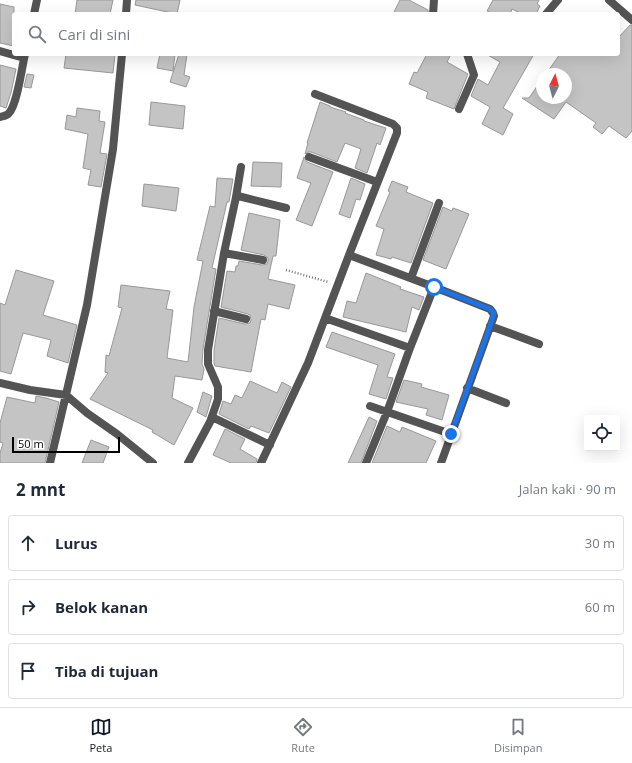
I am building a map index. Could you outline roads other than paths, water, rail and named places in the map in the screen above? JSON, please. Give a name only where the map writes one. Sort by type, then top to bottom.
[{"type":"street","points":[[34,12],[37,0]]},
{"type":"street","points":[[126,12],[127,0]]},
{"type":"street","points":[[433,12],[434,0]]},
{"type":"street","points":[[548,12],[558,0]]},
{"type":"street","points":[[609,0],[632,20]]},
{"type":"street","points":[[0,51],[12,54]]},
{"type":"street","points":[[0,116],[5,116],[9,113],[14,105],[24,56]]},
{"type":"street","points":[[50,463],[87,305],[99,239],[113,149],[122,56]]},
{"type":"street","points":[[459,109],[474,75],[468,56]]},
{"type":"street","points":[[261,463],[308,363],[339,285],[397,128],[393,124],[315,94]]},
{"type":"street","points":[[309,157],[377,182]]},
{"type":"street","points":[[188,463],[212,417],[219,393],[208,364],[208,350],[224,253],[241,167]]},
{"type":"street","points":[[236,197],[248,198],[286,208]]},
{"type":"street","points":[[411,278],[439,203]]},
{"type":"street","points":[[224,253],[263,260]]},
{"type":"street","points":[[349,255],[490,309],[494,316],[441,463]]},
{"type":"street","points":[[366,463],[387,412],[434,287]]},
{"type":"street","points":[[214,311],[246,319]]},
{"type":"street","points":[[325,318],[410,348]]},
{"type":"street","points":[[490,326],[539,344]]},
{"type":"street","points":[[0,380],[66,395],[87,413],[117,434],[153,463]]},
{"type":"street","points":[[0,383],[30,390],[66,395]]},
{"type":"street","points":[[467,388],[506,403]]},
{"type":"street","points":[[370,406],[451,434]]},
{"type":"street","points":[[212,417],[270,445]]}]
